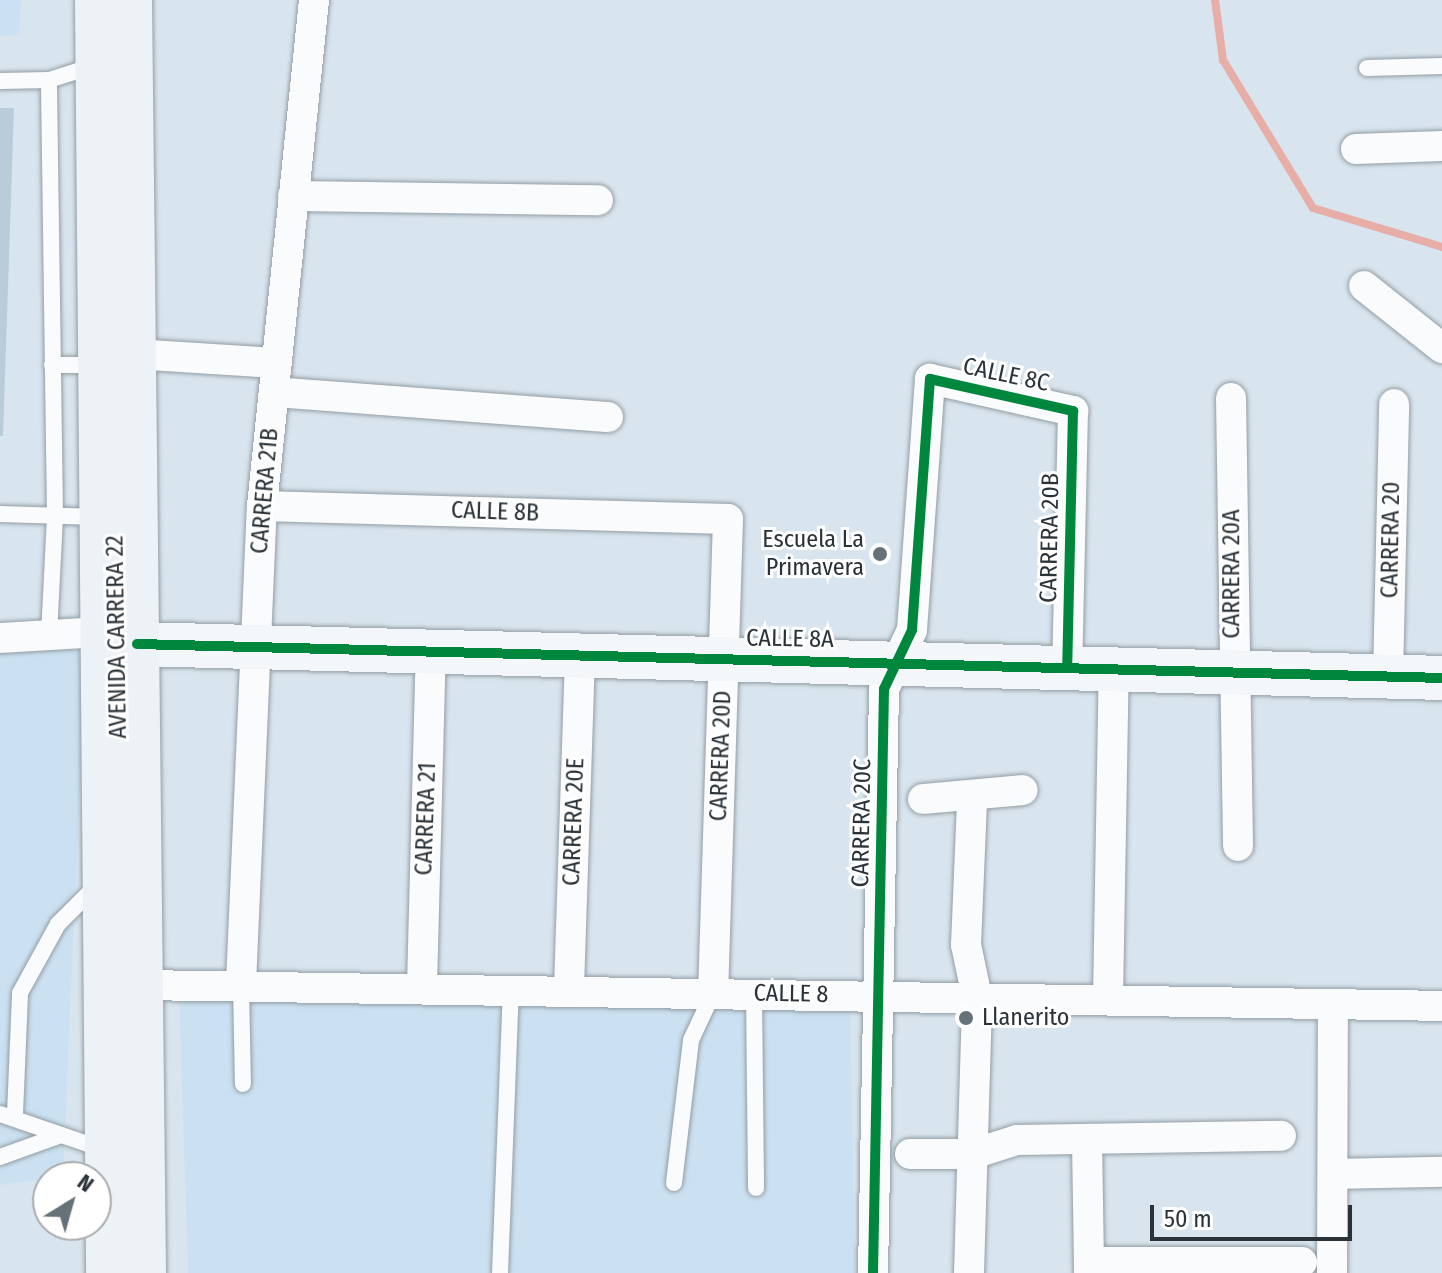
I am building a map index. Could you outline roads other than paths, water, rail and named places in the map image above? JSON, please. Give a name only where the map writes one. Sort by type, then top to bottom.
[{"type":"main road","name":"AVENIDA CARRERA 22","points":[[97,0],[97,65],[117,360],[101,517],[120,638],[104,878],[108,1273]]},
{"type":"main road","name":"AVENIDA CARRERA 22","points":[[130,0],[117,360],[120,638],[141,985],[144,1273]]},
{"type":"street","name":"CARRERA 21B","points":[[241,984],[253,648],[262,506],[314,0]]},
{"type":"street","points":[[1356,149],[1442,146]]},
{"type":"street","points":[[293,196],[598,200]]},
{"type":"street","points":[[1364,286],[1442,348]]},
{"type":"street","points":[[117,360],[608,417]]},
{"type":"street","name":"CALLE 8C","points":[[930,379],[1073,411]]},
{"type":"street","name":"CARRERA 20C","points":[[873,1273],[884,689],[912,630],[930,379]]},
{"type":"street","name":"CARRERA 20A","points":[[1231,398],[1232,674],[1238,846]]},
{"type":"street","name":"CARRERA 20","points":[[1388,677],[1394,404]]},
{"type":"street","name":"CARRERA 20B","points":[[1067,667],[1073,411]]},
{"type":"street","name":"CALLE 8B","points":[[262,506],[728,519]]},
{"type":"street","name":"CARRERA 20D","points":[[713,993],[728,519]]},
{"type":"street","name":"CALLE 8A","points":[[0,638],[49,635],[253,648],[898,661],[1232,674],[1442,678]]},
{"type":"street","name":"CARRERA 21","points":[[422,986],[431,653]]},
{"type":"street","name":"CARRERA 20E","points":[[569,988],[580,655]]},
{"type":"street","points":[[1108,999],[1114,669]]},
{"type":"street","points":[[923,799],[972,799],[1023,790]]},
{"type":"street","points":[[969,1273],[977,997],[966,945],[972,799]]},
{"type":"street","name":"CALLE 8","points":[[141,985],[511,987],[1442,1006]]},
{"type":"street","points":[[1332,1273],[1333,1004]]},
{"type":"street","points":[[910,1154],[973,1154],[1017,1140],[1281,1136]]},
{"type":"street","points":[[1087,1139],[1089,1268],[1302,1262]]},
{"type":"street","points":[[1333,1174],[1442,1172]]},
{"type":"lane","points":[[0,81],[49,80],[97,65]]},
{"type":"lane","points":[[1367,68],[1442,66]]},
{"type":"lane","points":[[49,80],[55,515],[49,635]]},
{"type":"lane","points":[[52,365],[117,360]]},
{"type":"lane","points":[[0,514],[101,517]]},
{"type":"lane","points":[[104,878],[58,924],[31,969],[20,993],[7,1061],[8,1114],[107,1150]]},
{"type":"lane","points":[[241,984],[243,1084]]},
{"type":"lane","points":[[500,1273],[511,987]]},
{"type":"lane","points":[[674,1183],[691,1040],[713,993]]},
{"type":"lane","points":[[754,993],[756,1188]]},
{"type":"lane","points":[[0,1157],[61,1135]]},
{"type":"waterway","points":[[1215,0],[1223,60],[1313,208],[1442,247]]},
{"type":"place","name":"Escuela La Primavera","points":[[880,554]]},
{"type":"place","name":"Llanerito","points":[[966,1018]]}]
